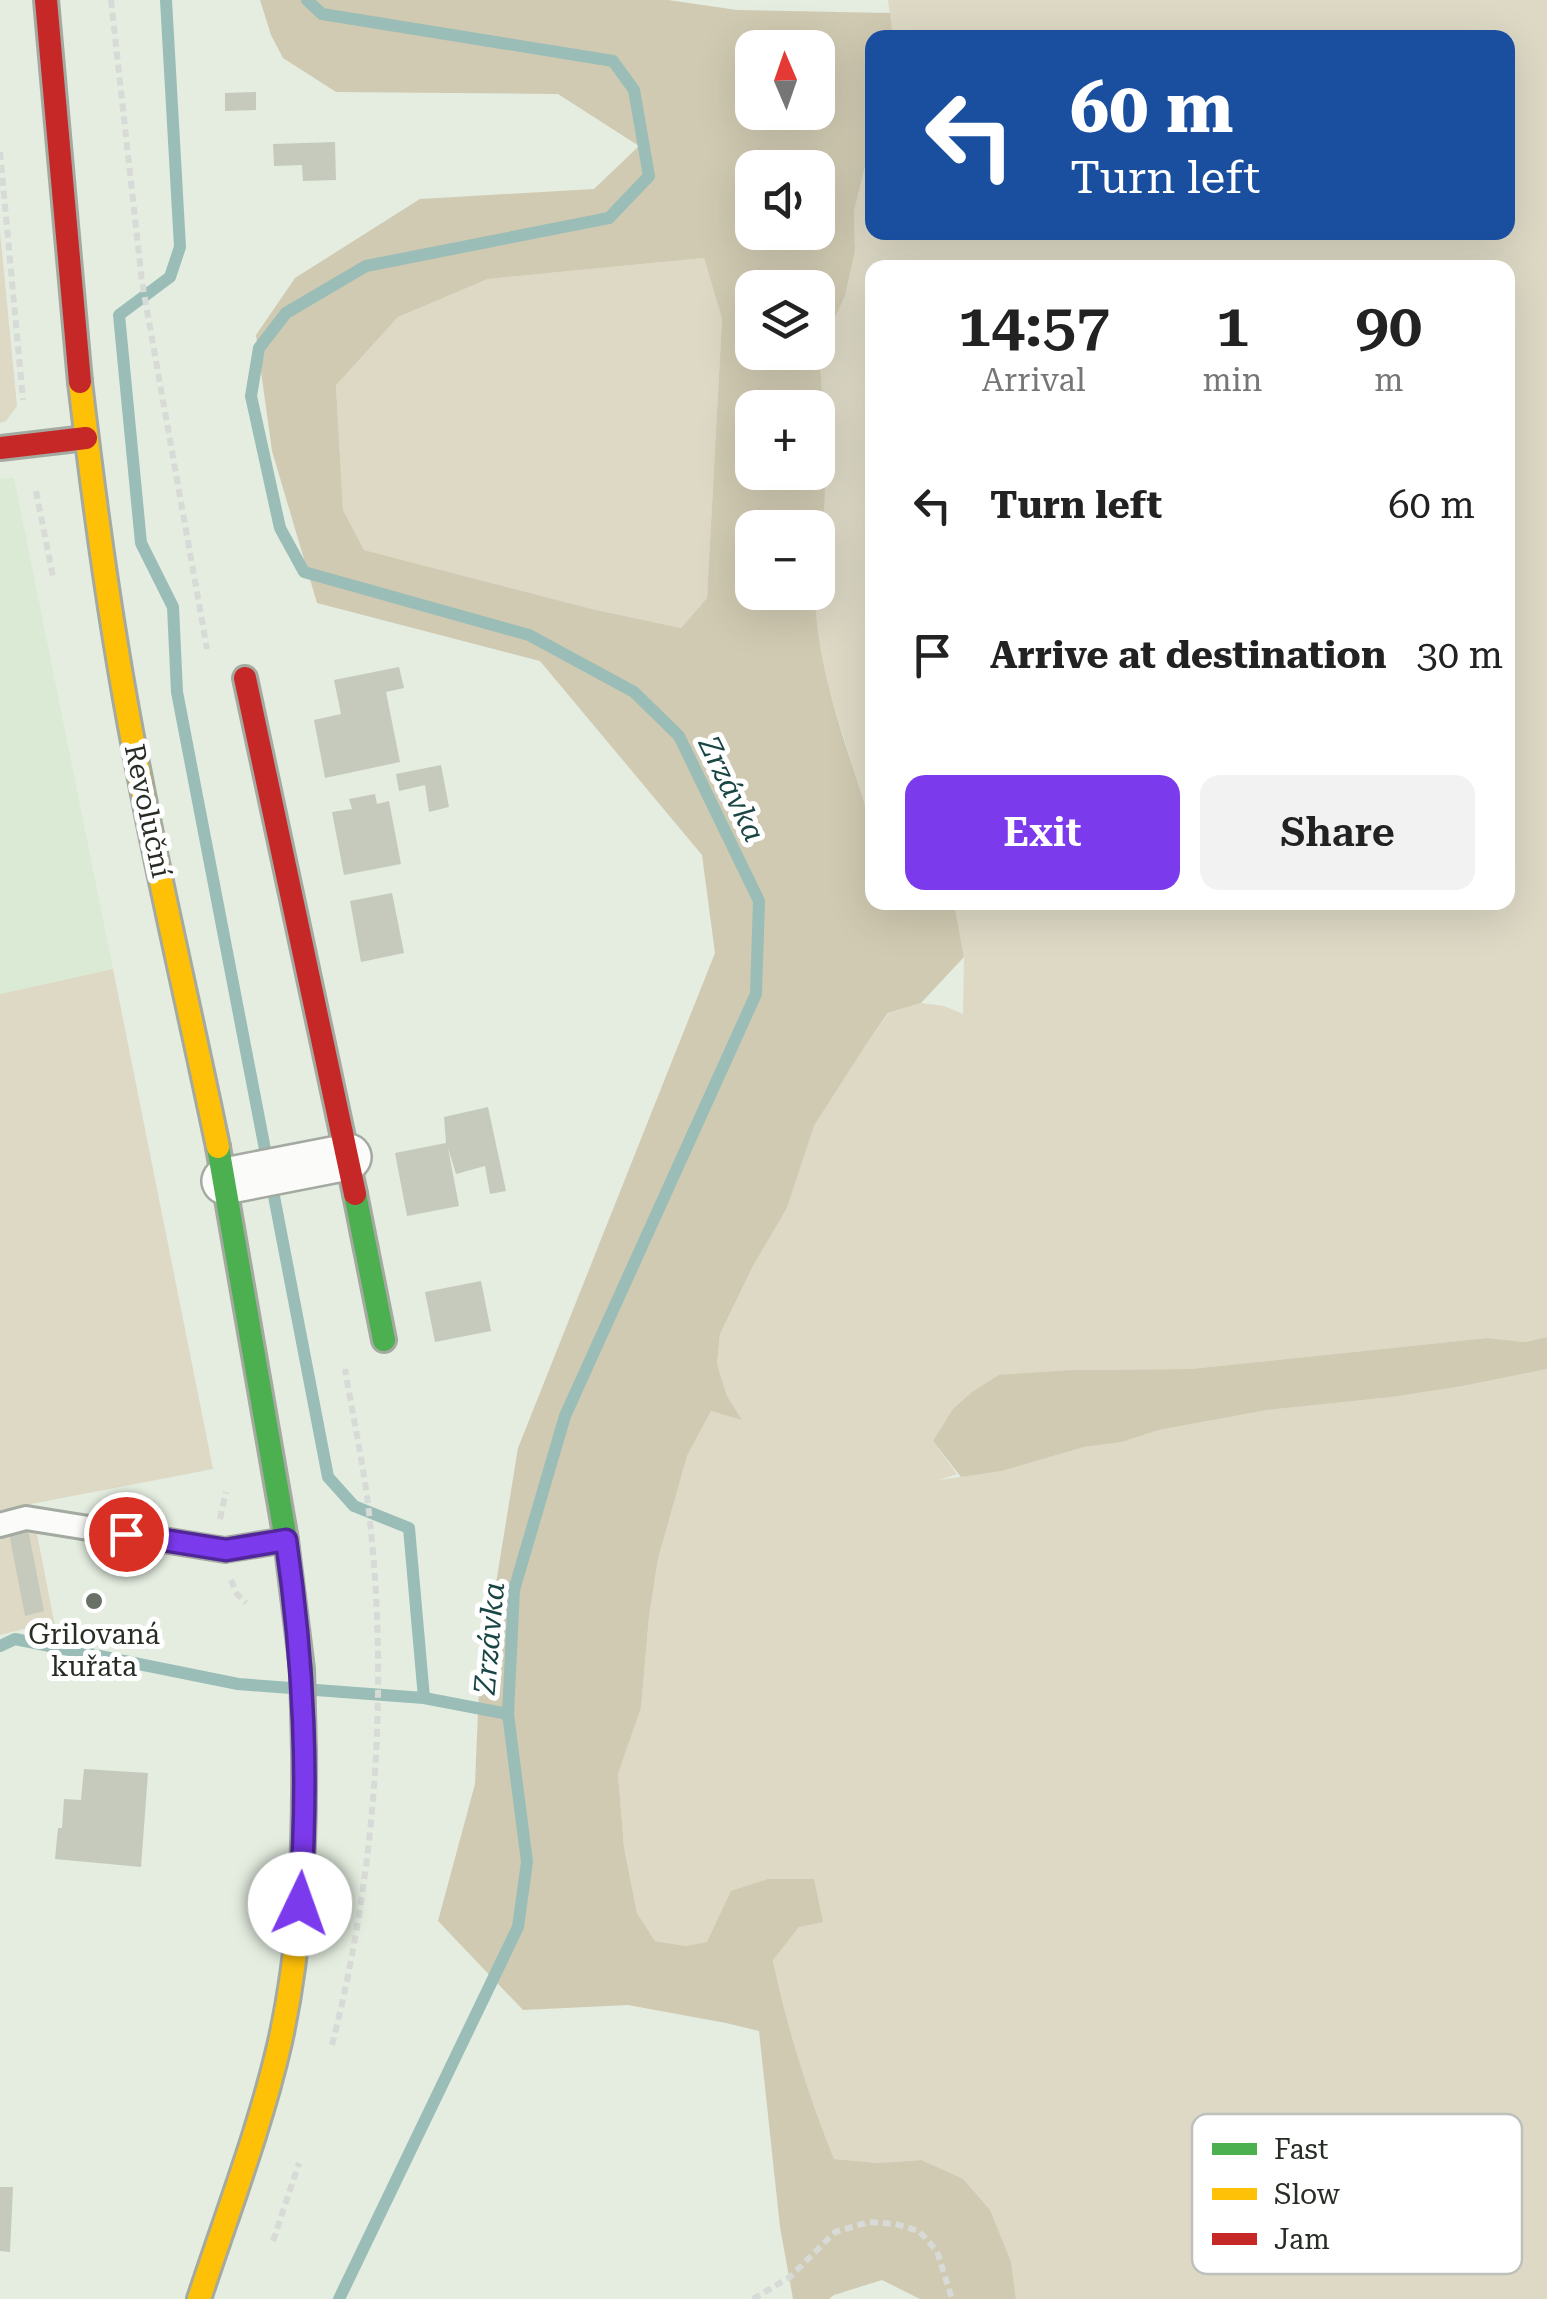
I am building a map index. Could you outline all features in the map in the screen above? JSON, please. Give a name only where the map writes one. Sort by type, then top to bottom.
[{"type":"main road","name":"Revoluční","points":[[46,0],[76,348],[115,641],[135,750],[255,1175],[286,1540],[302,1669],[305,1824],[298,1932],[287,2006],[263,2106],[198,2299]]},
{"type":"main road","points":[[0,448],[86,438]]},
{"type":"main road","points":[[244,678],[384,1340]]},
{"type":"street","points":[[255,1175],[348,1156]]},
{"type":"lane","points":[[0,1525],[26,1518],[226,1550],[286,1540]]},
{"type":"path","points":[[111,0],[146,308]]},
{"type":"path","points":[[366,1496],[376,1605],[378,1703]]},
{"type":"path","points":[[754,2299],[790,2277],[835,2232],[868,2222],[919,2230],[937,2252],[952,2299]]},
{"type":"shaded area","points":[[260,0],[668,0],[737,10],[890,13],[892,30],[865,30],[865,167],[854,211],[855,251],[845,296],[835,317],[835,270],[735,270],[735,370],[820,370],[822,390],[735,390],[735,490],[825,490],[824,510],[735,510],[735,610],[816,610],[820,648],[833,702],[865,805],[865,910],[955,910],[964,957],[921,1003],[888,1013],[869,1040],[814,1126],[787,1208],[720,1334],[717,1364],[727,1396],[742,1420],[711,1411],[687,1456],[658,1559],[641,1708],[618,1774],[624,1847],[637,1913],[655,1941],[686,1946],[707,1942],[731,1891],[768,1879],[814,1879],[823,1922],[799,1927],[773,1960],[799,2061],[834,2159],[878,2163],[921,2160],[963,2179],[990,2210],[1011,2262],[1016,2299],[920,2299],[882,2280],[829,2299],[793,2299],[780,2227],[759,2031],[628,2005],[523,2010],[438,1921],[475,1784],[479,1688],[518,1448],[715,953],[702,855],[540,661],[317,603],[272,451],[256,335],[295,278],[420,199],[594,189],[639,146],[558,94],[336,92],[283,58]],"holes":[[[704,258],[722,319],[707,598],[681,628],[364,550],[343,510],[336,385],[398,317],[488,279]]]},
{"type":"shaded area","points":[[888,0],[1547,0],[1547,1337],[1525,1342],[1487,1338],[1190,1369],[1074,1370],[933,1441],[957,1474],[939,1480],[1002,1471],[1084,1447],[1267,1410],[1392,1397],[1547,1369],[1547,2299],[1016,2299],[1011,2262],[921,2160],[878,2163],[834,2159],[799,2060],[773,1959],[799,1927],[686,1946],[655,1941],[637,1913],[624,1847],[618,1774],[641,1708],[658,1559],[687,1456],[711,1411],[741,1419],[727,1396],[717,1364],[720,1334],[787,1208],[814,1126],[889,1013],[921,1003],[963,1014],[964,957],[955,910],[1515,910],[1515,260],[865,260],[865,805],[826,681],[816,638],[815,610],[835,610],[835,510],[823,510],[825,490],[835,490],[835,390],[822,390],[820,370],[835,370],[835,317],[845,296],[855,251],[854,211],[865,167],[865,240],[1515,240],[1515,30],[892,30]]},
{"type":"shaded area","points":[[0,231],[17,406],[0,423]]},
{"type":"shaded area","points":[[704,258],[722,319],[707,598],[681,628],[364,550],[343,510],[336,384],[398,317],[488,279]]},
{"type":"shaded area","points":[[14,478],[113,969],[0,994],[0,479]]},
{"type":"shaded area","points":[[113,969],[213,1469],[31,1504],[55,1626],[39,1625],[0,1635],[0,994]]},
{"type":"shaded area","points":[[1547,1337],[1547,1369],[1463,1386],[1267,1410],[1159,1430],[1002,1471],[961,1477],[933,1441],[953,1409],[999,1375],[1190,1369],[1487,1338],[1525,1342]]},
{"type":"building","points":[[256,92],[256,110],[225,111],[225,93]]},
{"type":"building","points":[[335,142],[336,180],[303,181],[302,165],[274,166],[273,144]]},
{"type":"building","points":[[399,667],[404,688],[386,692],[400,762],[325,778],[314,720],[341,714],[334,680]]},
{"type":"building","points":[[441,765],[449,807],[429,812],[425,785],[399,791],[396,774]]},
{"type":"building","points":[[375,794],[377,804],[389,801],[401,864],[344,875],[332,812],[352,809],[349,799]]},
{"type":"building","points":[[392,893],[404,953],[361,962],[350,901]]},
{"type":"building","points":[[488,1107],[506,1191],[490,1194],[485,1166],[456,1174],[448,1148],[459,1206],[407,1216],[395,1153],[446,1143],[444,1117]]},
{"type":"building","points":[[481,1281],[491,1331],[435,1342],[425,1292]]},
{"type":"building","points":[[28,1529],[44,1611],[25,1616],[9,1533]]},
{"type":"building","points":[[84,1769],[148,1773],[141,1867],[55,1859],[64,1799],[81,1800]]},
{"type":"building","points":[[0,2187],[13,2187],[10,2252],[0,2251]]},
{"type":"waterway","points":[[166,0],[180,247],[170,277],[119,315],[141,543],[173,607],[177,692],[328,1477],[354,1506],[409,1528],[424,1698]]},
{"type":"waterway","name":"Zrzávka","points":[[307,0],[322,14],[613,61],[634,90],[649,176],[609,218],[366,266],[286,313],[259,348],[251,396],[280,528],[304,572],[529,635],[634,692],[679,736],[759,901],[756,994],[565,1416],[514,1590],[508,1714],[527,1862],[518,1927],[339,2299]]},
{"type":"waterway","points":[[0,1646],[15,1639],[238,1684],[291,1688]]},
{"type":"waterway","points":[[316,1690],[424,1698],[508,1714]]},
{"type":"traffic: fast","points":[[218,1147],[286,1540],[302,1669],[304,1751]]},
{"type":"traffic: fast","points":[[355,1194],[384,1340]]},
{"type":"traffic: slow","points":[[80,382],[126,703],[218,1147]]},
{"type":"traffic: slow","points":[[199,2299],[263,2107],[287,2006],[300,1897],[304,1751]]},
{"type":"traffic: jam","points":[[46,0],[80,382]]},
{"type":"traffic: jam","points":[[0,448],[86,438]]},
{"type":"traffic: jam","points":[[245,678],[355,1194]]},
{"type":"place","name":"Grilovaná kuřata","points":[[94,1601]]},
{"type":"route","points":[[126,1534],[226,1550],[286,1540],[305,1715],[300,1904]]}]
